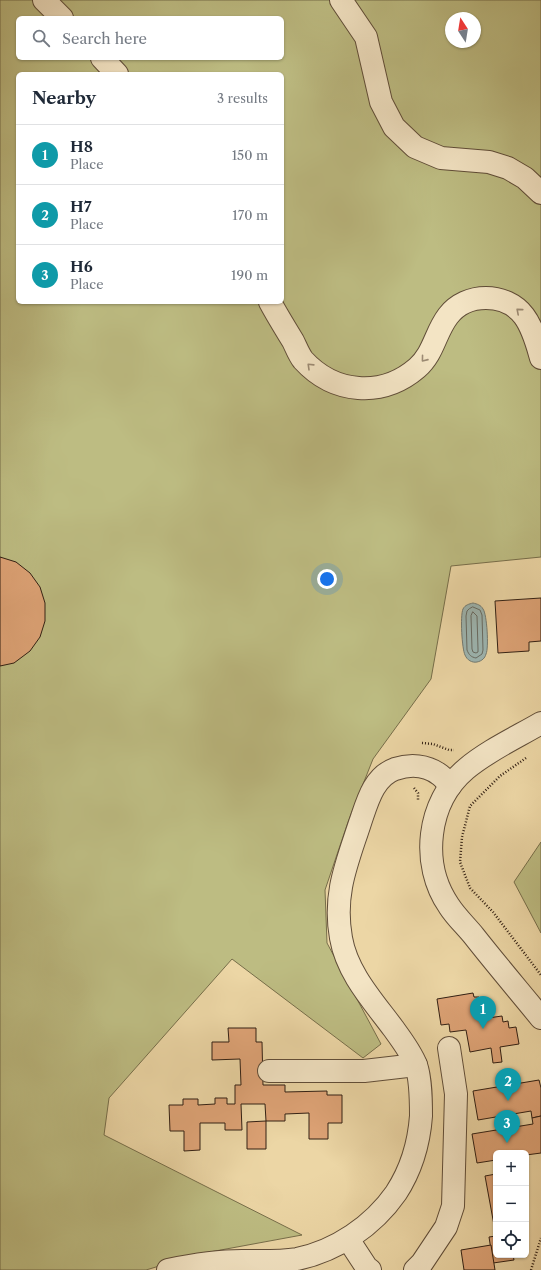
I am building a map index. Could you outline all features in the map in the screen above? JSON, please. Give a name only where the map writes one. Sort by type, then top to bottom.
[{"type":"street","points":[[44,0],[60,16]]},
{"type":"street","points":[[341,0],[366,37],[381,102],[394,127],[415,147],[440,158],[489,162],[508,168],[525,178],[541,193]]},
{"type":"street","points":[[104,60],[115,72]]},
{"type":"street","points":[[271,304],[302,359],[318,374],[337,384],[351,387],[380,387],[400,380],[418,368],[431,351],[448,316],[461,304],[477,298],[495,298],[511,304],[524,315],[533,331],[541,358]]},
{"type":"street","points":[[541,723],[466,769],[450,786],[438,808],[431,833],[431,859],[437,884],[449,906],[541,1018]]},
{"type":"street","points":[[178,1269],[213,1262],[271,1262],[297,1259],[324,1251],[348,1239],[374,1219],[396,1193],[411,1164],[420,1131],[422,1098],[416,1065],[404,1043],[362,987],[349,964],[341,939],[338,913],[340,887],[370,793],[379,780],[392,770],[408,765],[425,767],[439,774],[450,786]]},
{"type":"street","points":[[415,1270],[422,1263],[446,1228],[453,1206],[456,1094],[449,1048]]},
{"type":"street","points":[[269,1071],[364,1071],[416,1065]]},
{"type":"street","points":[[348,1239],[367,1268],[370,1270]]},
{"type":"path","points":[[417,743],[433,744],[456,751]]},
{"type":"path","points":[[529,756],[500,776],[470,806],[462,837],[460,862],[470,888],[493,912],[541,975]]},
{"type":"path","points":[[408,788],[413,788],[418,793],[418,804]]},
{"type":"path","points":[[531,1270],[541,1238]]},
{"type":"shaded area","points":[[0,0],[541,0],[541,557],[451,566],[431,679],[373,759],[348,822],[325,890],[327,943],[381,1044],[363,1058],[232,959],[109,1098],[104,1135],[302,1235],[199,1254],[146,1270],[0,1270]]},
{"type":"shaded area","points":[[541,842],[541,933],[514,882]]},
{"type":"water","points":[[469,604],[477,604],[483,609],[487,638],[487,651],[485,657],[480,661],[475,662],[468,660],[465,655],[462,632],[463,609]]},
{"type":"building","points":[[0,557],[16,562],[30,573],[40,587],[45,603],[45,621],[40,637],[30,651],[14,663],[0,666]]},
{"type":"building","points":[[541,598],[541,641],[529,642],[529,651],[498,653],[495,601]]},
{"type":"building","points":[[473,993],[474,997],[479,997],[480,1002],[486,1001],[488,1018],[502,1016],[503,1022],[508,1021],[509,1028],[516,1027],[519,1044],[500,1047],[502,1062],[493,1063],[491,1048],[470,1052],[466,1030],[450,1032],[449,1024],[441,1025],[437,999]]},
{"type":"building","points":[[228,1028],[256,1028],[256,1042],[262,1042],[263,1085],[285,1085],[285,1092],[327,1091],[327,1095],[342,1095],[342,1123],[328,1123],[328,1139],[309,1139],[309,1113],[285,1114],[285,1121],[266,1121],[265,1104],[241,1104],[242,1130],[225,1130],[225,1123],[200,1123],[200,1150],[184,1151],[184,1131],[170,1131],[169,1105],[183,1105],[183,1099],[198,1099],[198,1105],[215,1104],[215,1098],[227,1098],[227,1104],[235,1104],[235,1085],[241,1085],[240,1059],[212,1060],[212,1042],[229,1042]]},
{"type":"building","points":[[539,1080],[541,1088],[541,1116],[532,1118],[531,1111],[478,1120],[473,1091]]},
{"type":"building","points":[[541,1116],[541,1153],[529,1155],[529,1150],[493,1150],[493,1160],[477,1163],[472,1134],[533,1124],[532,1118]]},
{"type":"building","points":[[266,1121],[266,1149],[247,1149],[247,1122]]},
{"type":"building","points":[[493,1175],[493,1220],[485,1176]]},
{"type":"building","points":[[493,1236],[493,1258],[514,1258],[514,1260],[493,1263],[489,1237]]},
{"type":"building","points":[[491,1245],[495,1270],[464,1270],[461,1250]]},
{"type":"place","name":"H8","points":[[483,1029]]},
{"type":"place","name":"H7","points":[[508,1101]]},
{"type":"place","name":"H6","points":[[507,1143]]}]
